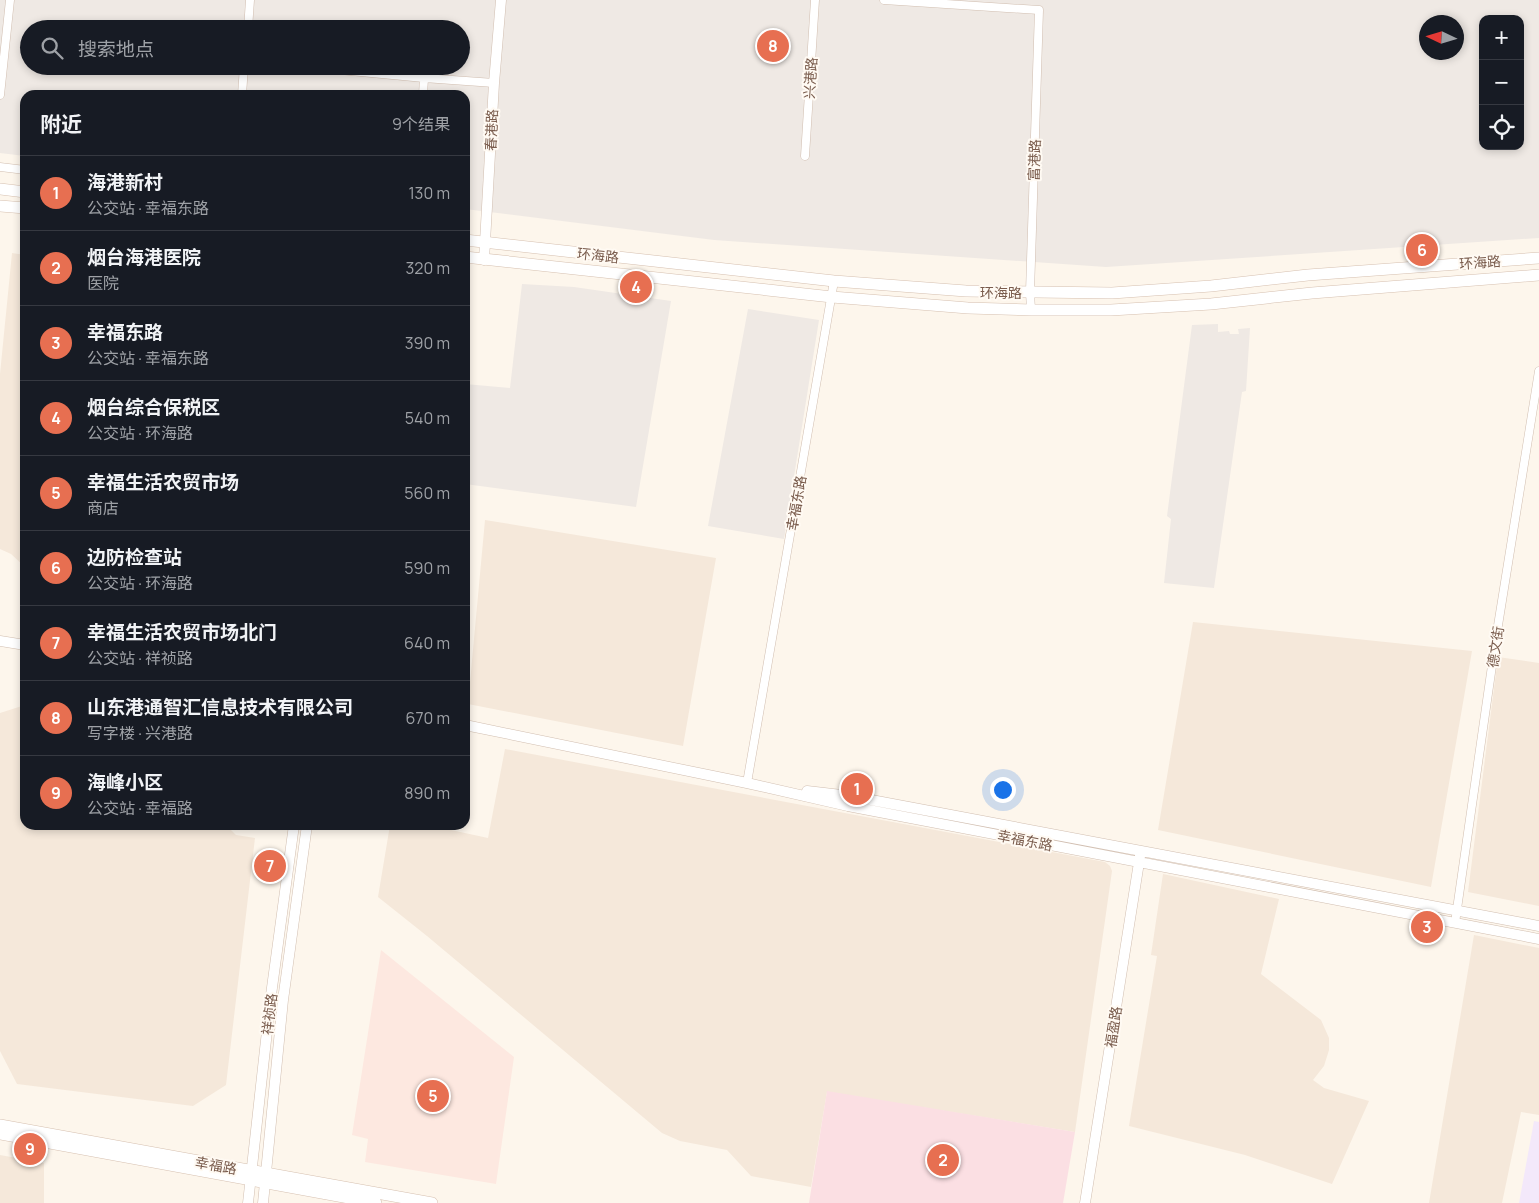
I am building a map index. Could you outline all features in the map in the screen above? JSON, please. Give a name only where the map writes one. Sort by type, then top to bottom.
[{"type":"main road","points":[[0,189],[20,191]]},
{"type":"main road","points":[[0,206],[20,208]]},
{"type":"main road","name":"环海路","points":[[470,240],[834,281],[966,291],[1112,293],[1211,286],[1308,275],[1539,258]]},
{"type":"main road","name":"环海路","points":[[470,258],[832,297],[968,308],[1031,310],[1111,310],[1211,304],[1312,293],[1539,275]]},
{"type":"main road","name":"幸福路","points":[[0,1125],[376,1203]]},
{"type":"main road","name":"幸福路","points":[[0,1134],[251,1176]]},
{"type":"main road","name":"幸福路","points":[[265,1179],[432,1203]]},
{"type":"street","points":[[0,95],[10,0]]},
{"type":"street","points":[[249,20],[250,0]]},
{"type":"street","name":"春港路","points":[[484,260],[494,84],[501,0]]},
{"type":"street","name":"兴港路","points":[[805,156],[814,0]]},
{"type":"street","name":"富港路","points":[[884,0],[1039,10],[1031,310]]},
{"type":"street","points":[[242,90],[243,75]]},
{"type":"street","points":[[392,75],[494,84]]},
{"type":"street","points":[[423,90],[424,78]]},
{"type":"street","points":[[0,167],[20,169]]},
{"type":"street","name":"幸福东路","points":[[747,783],[834,281]]},
{"type":"street","name":"德文街","points":[[1455,923],[1494,648],[1539,371]]},
{"type":"street","points":[[0,641],[20,644]]},
{"type":"street","name":"幸福东路","points":[[470,726],[747,783],[848,806],[1539,939]]},
{"type":"street","name":"幸福东路","points":[[747,783],[850,796],[1539,926]]},
{"type":"street","name":"祥祯路","points":[[248,1203],[271,995],[293,830]]},
{"type":"street","name":"祥祯路","points":[[263,1203],[283,1000],[306,830]]},
{"type":"street","name":"福盈路","points":[[1085,1203],[1141,850]]},
{"type":"shaded area","points":[[0,0],[1539,0],[1539,238],[1106,267],[714,240],[470,210],[470,90],[20,90],[20,155],[0,153]]},
{"type":"shaded area","points":[[12,253],[20,254],[20,562],[11,554],[0,549],[0,374]]},
{"type":"shaded area","points":[[522,284],[574,287],[671,301],[636,507],[470,485],[470,384],[510,388]]},
{"type":"shaded area","points":[[748,309],[819,320],[784,539],[708,526]]},
{"type":"shaded area","points":[[1218,324],[1218,332],[1229,331],[1230,334],[1239,334],[1238,329],[1250,328],[1246,391],[1242,392],[1214,588],[1164,583],[1171,519],[1167,516],[1192,325]]},
{"type":"shaded area","points":[[485,520],[716,558],[683,746],[470,704],[470,682]]},
{"type":"shaded area","points":[[1193,622],[1472,651],[1431,887],[1158,830]]},
{"type":"shaded area","points":[[1498,657],[1539,663],[1539,906],[1468,892]]},
{"type":"shaded area","points":[[20,707],[20,830],[231,830],[236,835],[255,838],[226,1085],[193,1106],[17,1084],[0,1051],[0,713]]},
{"type":"shaded area","points":[[505,749],[1105,862],[1112,871],[1075,1132],[827,1092],[811,1187],[751,1176],[727,1150],[680,1141],[662,1133],[378,897],[389,830],[451,830],[488,838]]},
{"type":"shaded area","points":[[1163,874],[1279,899],[1261,974],[1321,1020],[1329,1038],[1329,1050],[1324,1066],[1313,1080],[1324,1088],[1369,1101],[1332,1184],[1245,1155],[1129,1126],[1157,956],[1151,955]]},
{"type":"shaded area","points":[[1474,935],[1539,948],[1539,1115],[1521,1112],[1502,1203],[1429,1203]]},
{"type":"shaded area","points":[[381,950],[514,1057],[496,1184],[365,1162],[368,1139],[352,1135]]},
{"type":"shaded area","points":[[827,1091],[1075,1132],[1063,1203],[809,1203]]},
{"type":"shaded area","points":[[1534,1121],[1539,1122],[1539,1203],[1519,1203]]},
{"type":"shaded area","points":[[0,1155],[44,1163],[44,1203],[0,1203]]},
{"type":"place","name":"山东港通智汇信息技术有限公司","points":[[773,46]]},
{"type":"place","name":"边防检查站","points":[[1422,250]]},
{"type":"place","name":"烟台综合保税区","points":[[636,287]]},
{"type":"place","name":"海港新村","points":[[857,789]]},
{"type":"place","name":"幸福生活农贸市场北门","points":[[270,866]]},
{"type":"place","name":"幸福东路","points":[[1427,927]]},
{"type":"place","name":"幸福生活农贸市场","points":[[433,1096]]},
{"type":"place","name":"海峰小区","points":[[30,1149]]},
{"type":"place","name":"烟台海港医院","points":[[943,1160]]}]
